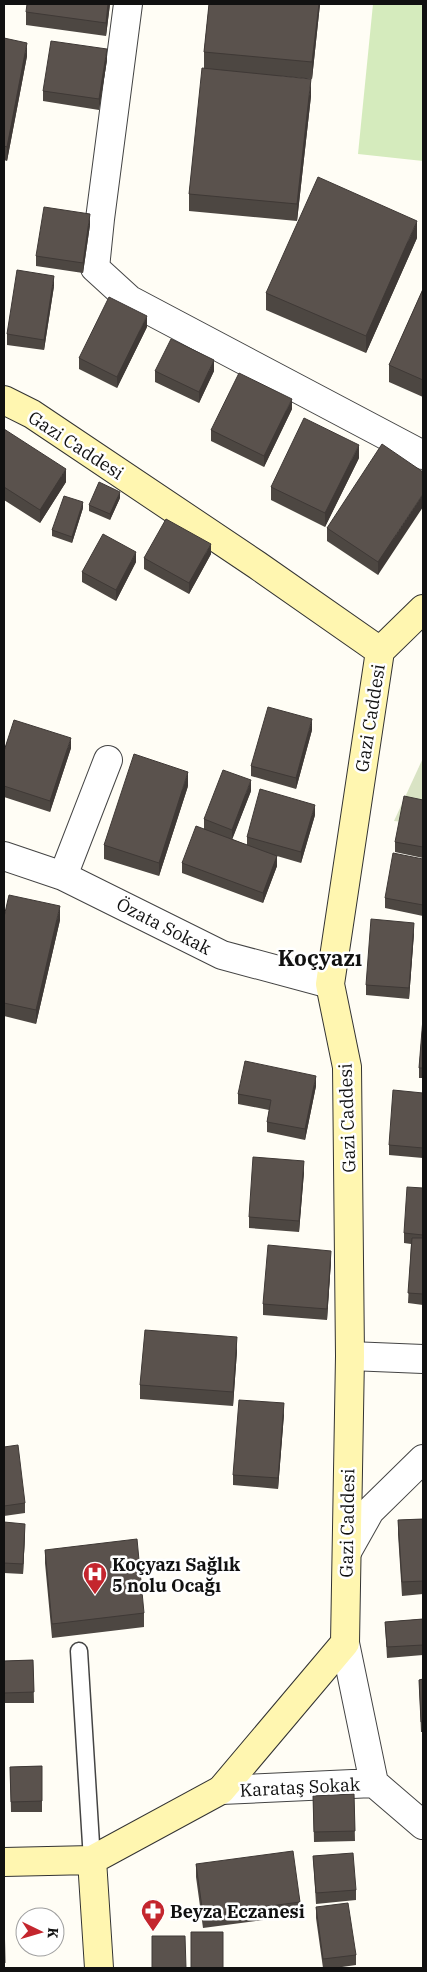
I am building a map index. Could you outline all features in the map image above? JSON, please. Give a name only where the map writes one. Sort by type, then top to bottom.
[{"type":"street","points":[[128,4],[95,268],[130,300],[423,455]]},
{"type":"street","name":"Gazi Caddesi","points":[[4,400],[32,414],[257,565],[380,651],[330,984],[347,1067],[350,1356],[345,1643]]},
{"type":"street","points":[[380,651],[423,609]]},
{"type":"street","points":[[63,876],[108,760]]},
{"type":"street","name":"Özata Sokak","points":[[4,856],[63,876],[222,955],[330,984]]},
{"type":"street","points":[[350,1356],[423,1359]]},
{"type":"street","points":[[347,1552],[370,1510],[423,1459]]},
{"type":"street","points":[[345,1643],[374,1783]]},
{"type":"street","points":[[4,1862],[92,1860],[221,1790],[345,1643]]},
{"type":"street","name":"Karataş Sokak","points":[[221,1790],[374,1783],[423,1825]]},
{"type":"street","points":[[92,1860],[98,1968]]},
{"type":"lane","points":[[79,1651],[92,1860]]},
{"type":"green space","points":[[373,4],[423,4],[423,161],[358,154]]},
{"type":"green space","points":[[423,758],[423,824],[394,821]]},
{"type":"building","points":[[27,4],[108,4],[106,23],[26,12]]},
{"type":"building","points":[[209,4],[319,4],[312,62],[204,52]]},
{"type":"building","points":[[4,38],[27,43],[7,147],[4,146]]},
{"type":"building","points":[[51,41],[107,49],[99,99],[43,91]]},
{"type":"building","points":[[202,68],[311,79],[297,204],[189,194]]},
{"type":"building","points":[[318,177],[417,221],[366,336],[266,293]]},
{"type":"building","points":[[44,207],[90,214],[83,263],[36,256]]},
{"type":"building","points":[[17,270],[54,276],[44,340],[7,334]]},
{"type":"building","points":[[423,289],[423,380],[389,365]]},
{"type":"building","points":[[109,297],[147,316],[117,377],[79,358]]},
{"type":"building","points":[[171,339],[214,360],[199,392],[155,371]]},
{"type":"building","points":[[239,373],[292,399],[264,456],[211,430]]},
{"type":"building","points":[[304,418],[359,445],[325,513],[271,487]]},
{"type":"building","points":[[4,429],[66,469],[40,510],[4,487]]},
{"type":"building","points":[[382,444],[423,472],[423,494],[378,562],[327,528]]},
{"type":"building","points":[[99,482],[120,492],[110,514],[89,505]]},
{"type":"building","points":[[64,496],[83,502],[72,537],[52,530]]},
{"type":"building","points":[[166,519],[211,544],[189,583],[144,558]]},
{"type":"building","points":[[103,534],[136,552],[116,590],[82,572]]},
{"type":"building","points":[[268,707],[312,719],[296,778],[251,766]]},
{"type":"building","points":[[14,720],[71,738],[50,801],[4,786],[4,751]]},
{"type":"building","points":[[134,754],[188,772],[159,863],[104,845]]},
{"type":"building","points":[[223,770],[251,780],[232,830],[204,819]]},
{"type":"building","points":[[260,789],[315,805],[301,852],[247,837]]},
{"type":"building","points":[[404,796],[423,800],[423,847],[395,842]]},
{"type":"building","points":[[196,826],[277,856],[263,893],[182,863]]},
{"type":"building","points":[[393,853],[423,859],[423,905],[385,898]]},
{"type":"building","points":[[9,895],[60,906],[36,1010],[4,1003],[4,917]]},
{"type":"building","points":[[371,919],[414,923],[409,988],[366,985]]},
{"type":"building","points":[[423,1018],[423,1068],[419,1068]]},
{"type":"building","points":[[245,1061],[316,1076],[305,1129],[267,1122],[271,1100],[238,1094]]},
{"type":"building","points":[[393,1090],[423,1093],[423,1148],[389,1145]]},
{"type":"building","points":[[253,1157],[304,1161],[299,1221],[249,1217]]},
{"type":"building","points":[[407,1187],[423,1188],[423,1235],[404,1233]]},
{"type":"building","points":[[412,1238],[423,1238],[423,1294],[408,1293]]},
{"type":"building","points":[[268,1245],[331,1251],[327,1309],[263,1304]]},
{"type":"building","points":[[145,1330],[237,1337],[233,1392],[140,1385]]},
{"type":"building","points":[[239,1400],[284,1403],[278,1478],[233,1475]]},
{"type":"building","points":[[18,1445],[25,1503],[4,1506],[4,1447]]},
{"type":"building","points":[[423,1519],[423,1581],[402,1582],[398,1520]]},
{"type":"building","points":[[4,1522],[25,1524],[23,1564],[4,1563]]},
{"type":"building","name":"Koçyazı Sağlık 5 nolu Ocağı","points":[[137,1539],[144,1613],[52,1624],[45,1550]]},
{"type":"building","points":[[423,1619],[423,1645],[387,1647],[385,1622]]},
{"type":"building","points":[[33,1660],[34,1692],[4,1693],[4,1661]]},
{"type":"building","points":[[423,1679],[423,1722],[421,1722],[419,1680]]},
{"type":"building","points":[[42,1766],[42,1801],[11,1802],[10,1767]]},
{"type":"building","points":[[354,1794],[355,1831],[314,1832],[313,1796]]},
{"type":"building","points":[[293,1851],[300,1902],[203,1915],[196,1864]]},
{"type":"building","points":[[353,1853],[356,1890],[316,1893],[313,1856]]},
{"type":"building","points":[[348,1903],[356,1955],[323,1959],[316,1907]]},
{"type":"building","points":[[4,1915],[5,1963],[4,1963]]},
{"type":"building","points":[[191,1932],[223,1932],[223,1968],[191,1968]]},
{"type":"building","points":[[152,1936],[185,1936],[186,1968],[152,1968]]},
{"type":"place","name":"Koçyazı Sağlık 5 nolu Ocağı","points":[[95,1595]]},
{"type":"place","name":"Beyza Eczanesi","points":[[153,1932]]},
{"type":"district","name":"Koçyazı","points":[[320,957]]}]
